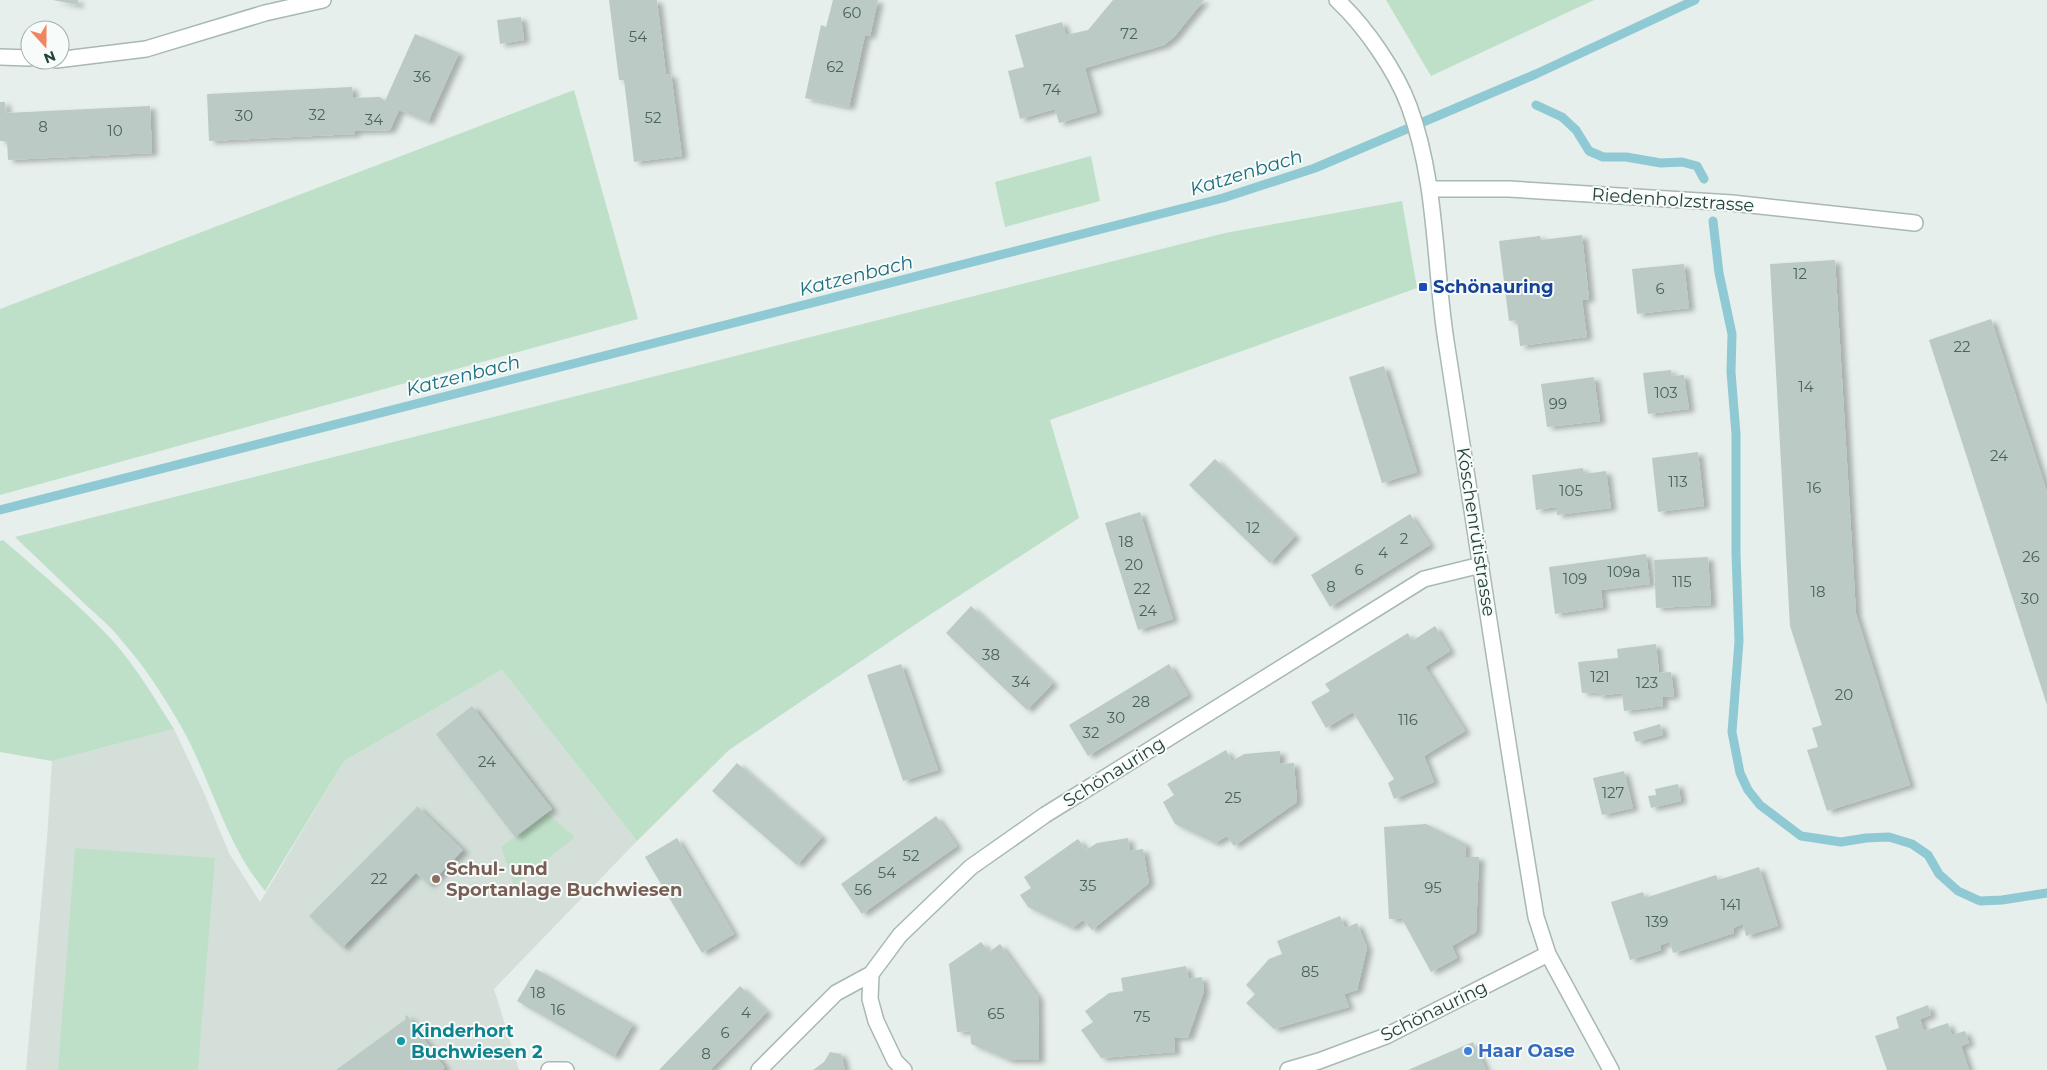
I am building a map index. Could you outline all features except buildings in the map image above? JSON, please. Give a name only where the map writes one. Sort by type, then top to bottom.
[{"type":"street","points":[[70,58],[146,49],[265,13],[323,0]]},
{"type":"street","name":"Köschenrütistrasse","points":[[1337,0],[1358,23],[1391,71],[1409,105],[1421,144],[1430,189],[1443,323],[1536,917],[1548,954],[1611,1070]]},
{"type":"street","points":[[0,56],[20,57]]},
{"type":"street","name":"Riedenholzstrasse","points":[[1430,189],[1509,189],[1732,203],[1915,223]]},
{"type":"street","name":"Schönauring","points":[[871,974],[900,935],[971,867],[1045,816],[1424,579],[1481,565]]},
{"type":"street","name":"Schönauring","points":[[1288,1070],[1386,1036],[1548,954]]},
{"type":"street","points":[[759,1070],[836,993],[871,974]]},
{"type":"street","points":[[871,974],[870,999],[876,1021],[895,1061],[904,1070]]},
{"type":"street","points":[[549,1070],[566,1070]]},
{"type":"shaded area","name":"Schul- und Sportanlage Buchwiesen","points":[[502,670],[637,841],[494,989],[519,1070],[26,1070],[47,839],[52,761],[174,729],[229,853],[260,902],[344,761]]},
{"type":"green space","points":[[1386,0],[1594,0],[1431,76]]},
{"type":"green space","points":[[574,90],[638,319],[0,495],[0,309]]},
{"type":"green space","points":[[1091,156],[1100,201],[1005,227],[995,182]]},
{"type":"green space","points":[[1402,201],[1417,288],[1050,420],[1079,518],[925,618],[729,750],[637,841],[502,670],[344,761],[265,891],[239,853],[193,749],[162,694],[147,672],[110,627],[15,537],[1225,233]]},
{"type":"green space","points":[[3,540],[74,602],[113,641],[138,673],[174,729],[52,761],[0,752],[0,541]]},
{"type":"green space","points":[[547,813],[575,837],[514,886],[501,847]]},
{"type":"green space","points":[[75,848],[215,858],[198,1070],[58,1070]]},
{"type":"waterway","name":"Katzenbach","points":[[0,510],[1223,198],[1315,168],[1536,74],[1695,0]]},
{"type":"waterway","points":[[1536,105],[1562,117],[1576,130],[1589,151],[1603,157],[1626,157],[1661,163],[1682,162],[1697,166],[1704,179]]},
{"type":"waterway","points":[[1713,221],[1719,273],[1732,334],[1731,372],[1736,434],[1736,553],[1739,641],[1732,732],[1740,773],[1748,790],[1760,805],[1801,836],[1841,842],[1889,837],[1912,844],[1928,855],[1939,874],[1958,891],[1980,901],[2002,900],[2047,893]]},
{"type":"place","name":"Schönauring","points":[[1423,287]]},
{"type":"place","name":"Schul- und Sportanlage Buchwiesen","points":[[436,879]]},
{"type":"place","name":"Kinderhort Buchwiesen 2","points":[[401,1041]]},
{"type":"place","name":"Haar Oase","points":[[1468,1051]]}]
